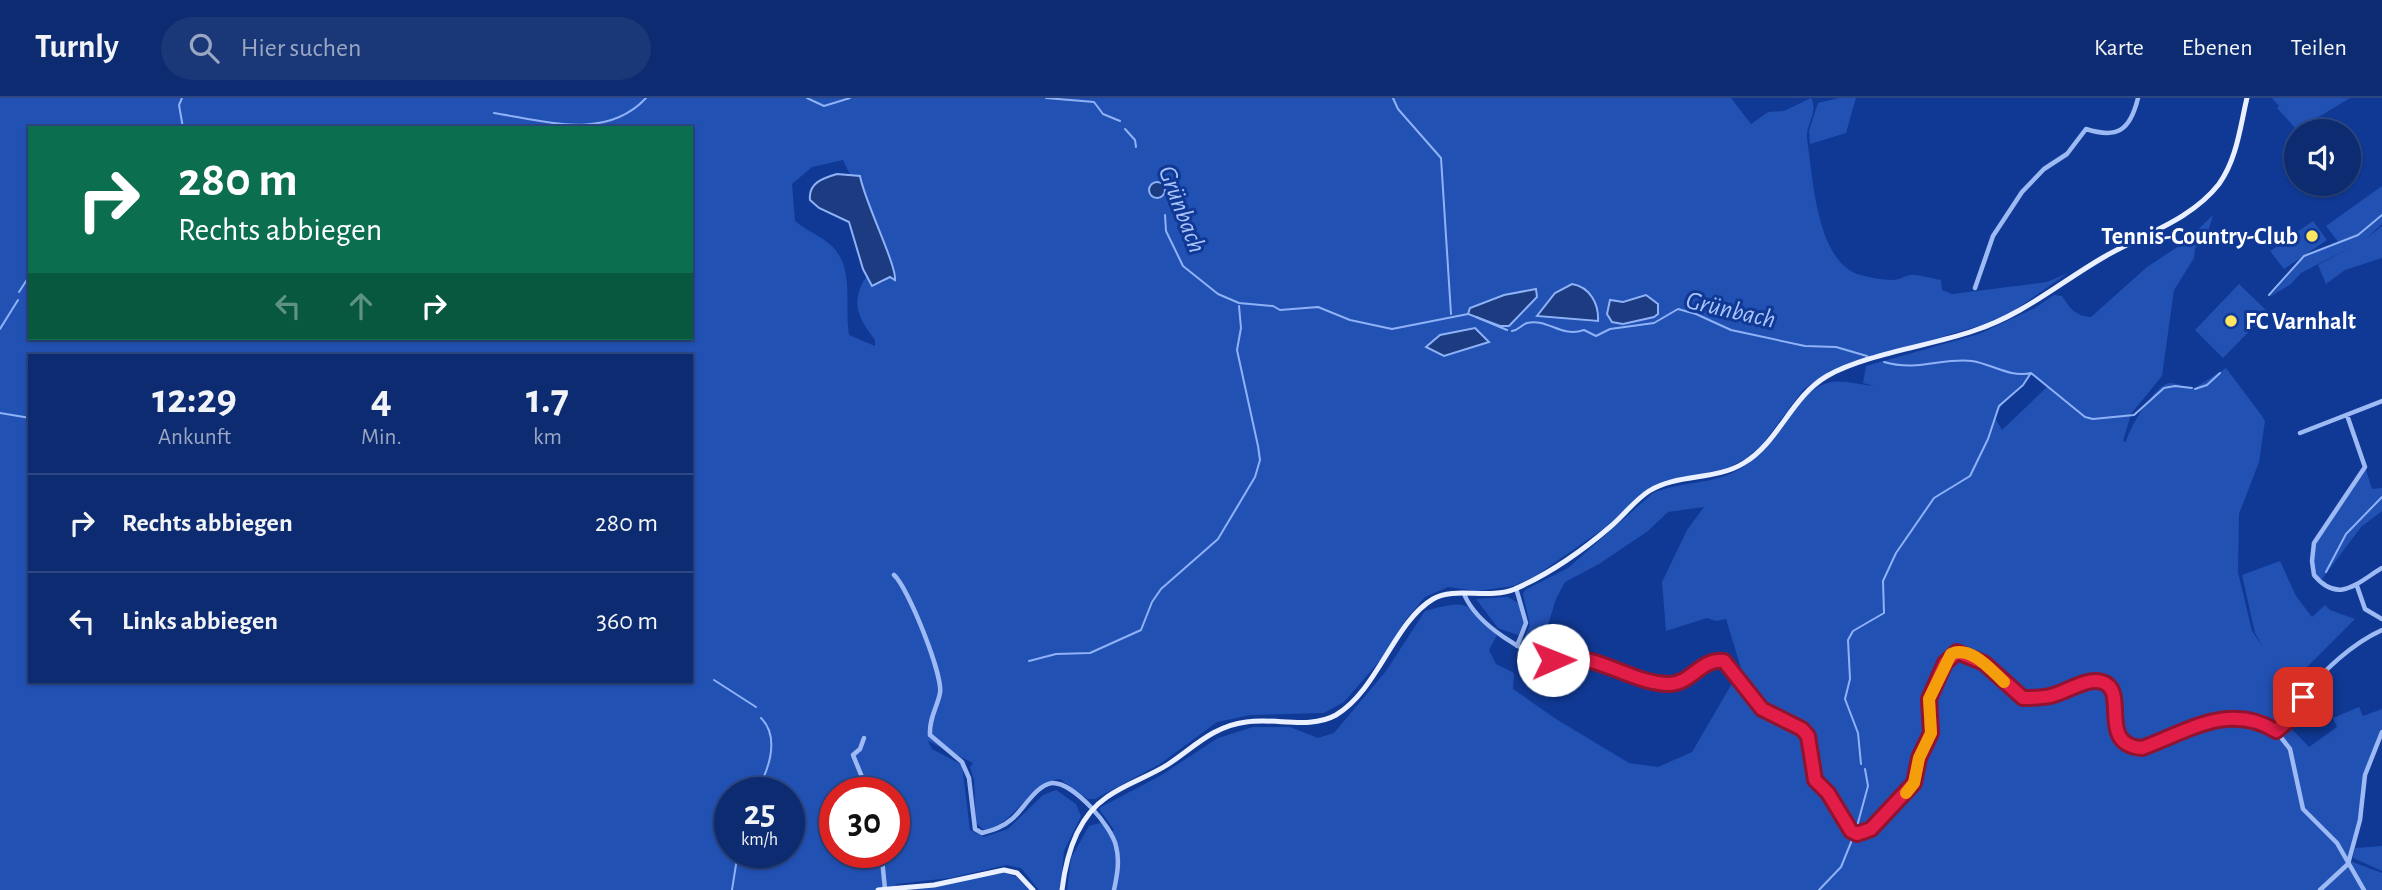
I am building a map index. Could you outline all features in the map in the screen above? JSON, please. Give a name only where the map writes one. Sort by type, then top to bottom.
[{"type":"main road","points":[[1062,890],[1065,866],[1073,840],[1092,809],[1105,797],[1170,763],[1216,730],[1244,722],[1308,722],[1338,714],[1373,676],[1415,614],[1436,597],[1493,595],[1516,588],[1577,552],[1649,491],[1668,484],[1728,471],[1747,461],[1763,448],[1798,400],[1830,375],[2009,318],[2078,272],[2180,217],[2207,196],[2225,174],[2236,148],[2247,98]]},
{"type":"main road","points":[[878,890],[934,885],[1004,870],[1017,873],[1032,890]]},
{"type":"street","points":[[1975,288],[1993,236],[2028,183],[2067,154],[2086,129],[2105,135],[2125,128],[2138,98]]},
{"type":"street","points":[[2300,433],[2382,401]]},
{"type":"street","points":[[2347,415],[2365,467],[2314,543],[2314,575],[2320,582],[2342,590],[2357,586],[2382,568]]},
{"type":"street","points":[[894,575],[918,620],[938,672],[940,691],[931,717],[930,735],[962,762],[969,778],[975,830],[982,833],[996,830],[1011,820],[1041,789],[1051,783],[1065,786],[1106,825],[1117,847],[1114,890]]},
{"type":"street","points":[[2357,586],[2365,609],[2382,619]]},
{"type":"street","points":[[1516,588],[1527,624],[1517,646]]},
{"type":"street","points":[[1464,594],[1492,627],[1517,646],[1553,660],[1588,660],[1648,681],[1670,684],[1683,681],[1708,663],[1724,661],[1762,709],[1802,729],[1808,736],[1815,780],[1828,793],[1851,831],[1857,834],[1871,829],[1914,783],[1919,758],[1931,733],[1929,699],[1945,663],[1957,652],[1984,663],[2023,698],[2051,696],[2099,681],[2107,684],[2113,694],[2118,736],[2131,747],[2142,748],[2229,717],[2254,718],[2276,731],[2290,749],[2303,809],[2330,835],[2364,890]]},
{"type":"street","points":[[2276,731],[2293,717],[2303,697],[2358,642],[2382,630]]},
{"type":"street","points":[[2320,890],[2348,864],[2360,820],[2365,775],[2382,732]]},
{"type":"street","points":[[862,777],[853,755],[860,749],[864,738]]},
{"type":"street","points":[[883,868],[885,890]]},
{"type":"shaded area","points":[[0,98],[1731,98],[1751,124],[1768,112],[1784,111],[1811,98],[1813,114],[1807,139],[1819,215],[1833,252],[1843,265],[1857,274],[1875,278],[1894,280],[1914,275],[1941,280],[1942,290],[1952,294],[2047,282],[2068,273],[2012,312],[1982,325],[1857,362],[1821,377],[1803,390],[1762,445],[1745,459],[1727,468],[1649,488],[1606,527],[1534,577],[1513,586],[1478,591],[1448,587],[1425,597],[1404,622],[1383,657],[1344,702],[1324,713],[1251,715],[1217,722],[1160,764],[1095,799],[1088,799],[1060,779],[1049,782],[1030,795],[1005,820],[984,830],[976,823],[974,780],[970,767],[973,763],[928,741],[932,749],[962,765],[970,830],[984,837],[1008,829],[1043,795],[1056,790],[1076,804],[1081,816],[1064,851],[1060,890],[1039,890],[1021,868],[1006,865],[950,878],[896,884],[894,890],[0,890]],"holes":[[[843,160],[850,175],[860,176],[863,195],[896,278],[890,277],[882,283],[870,282],[866,277],[858,294],[860,317],[875,340],[875,346],[849,335],[846,276],[839,255],[823,239],[795,221],[792,184],[812,167]],[[1536,289],[1537,297],[1509,326],[1468,314],[1470,307],[1504,295]],[[1555,293],[1594,322],[1537,315]],[[1638,297],[1648,319],[1623,324],[1610,300],[1618,302]],[[1475,328],[1488,342],[1444,356],[1427,347],[1440,335]]]},
{"type":"shaded area","points":[[1839,98],[1856,98],[1846,133],[1810,144],[1809,131],[1818,103]]},
{"type":"shaded area","points":[[2272,98],[2350,98],[2315,119],[2287,119],[2277,108],[2279,106]]},
{"type":"shaded area","points":[[837,174],[860,176],[891,261],[895,280],[890,277],[872,286],[863,269],[849,222],[819,208],[810,200],[814,185]]},
{"type":"shaded area","points":[[1157,182],[1165,190],[1157,198],[1149,190]]},
{"type":"shaded area","points":[[2382,186],[2382,224],[2365,240],[2382,226],[2382,258],[2345,270],[2326,284],[2318,265],[2355,245],[2301,273],[2291,284],[2270,297],[2304,256],[2339,243],[2326,226]]},
{"type":"shaded area","points":[[2213,215],[2206,239],[2195,248],[2194,258],[2174,290],[2162,376],[2131,414],[2123,441],[2126,442],[2144,408],[2164,385],[2173,383],[2193,389],[2226,368],[2265,421],[2259,462],[2239,514],[2238,572],[2252,631],[2263,647],[2255,633],[2242,575],[2280,561],[2296,596],[2312,617],[2325,605],[2330,610],[2355,619],[2288,686],[2297,702],[2288,725],[2309,747],[2337,727],[2333,718],[2359,707],[2363,716],[2382,709],[2382,732],[2365,775],[2360,820],[2350,861],[2382,873],[2382,890],[1067,890],[1071,858],[1089,826],[1100,823],[1109,833],[1114,830],[1099,809],[1101,807],[1160,776],[1218,738],[1253,727],[1290,727],[1318,738],[1334,733],[1386,671],[1425,611],[1440,607],[1459,605],[1472,610],[1497,635],[1489,650],[1496,664],[1514,673],[1513,689],[1556,719],[1629,763],[1658,767],[1692,752],[1741,668],[1726,619],[1716,621],[1707,618],[1666,631],[1662,582],[1687,530],[1704,507],[1668,512],[1648,531],[1599,564],[1565,582],[1556,599],[1544,638],[1550,640],[1544,655],[1524,648],[1522,643],[1530,625],[1523,594],[1525,590],[1568,568],[1653,493],[1719,478],[1740,469],[1764,448],[1796,406],[1819,386],[1832,382],[1848,382],[1875,386],[1863,383],[1866,366],[1979,334],[2035,308],[2054,295],[2062,296],[2077,313],[2091,317],[2147,267],[2185,242]],"holes":[[[2031,373],[2047,387],[2002,430],[1995,418],[1998,411]]]},
{"type":"shaded area","points":[[2313,221],[2327,240],[2284,269],[2270,251]]},
{"type":"shaded area","points":[[1572,284],[1584,289],[1592,297],[1597,308],[1598,321],[1537,316],[1555,293]]},
{"type":"shaded area","name":"FC Varnhalt","points":[[2239,284],[2268,312],[2223,358],[2195,330]]},
{"type":"shaded area","points":[[1536,289],[1537,297],[1509,326],[1500,326],[1468,314],[1470,308],[1504,295]]},
{"type":"shaded area","points":[[1646,295],[1658,304],[1658,314],[1623,324],[1612,322],[1607,314],[1610,300],[1623,302]]},
{"type":"shaded area","points":[[1475,328],[1489,342],[1444,356],[1426,347],[1440,335]]},
{"type":"shaded area","points":[[2365,467],[2372,489],[2382,488],[2382,511],[2361,527],[2322,579],[2314,575],[2313,560],[2321,532]]},
{"type":"shaded area","points":[[1508,597],[1518,603],[1524,624],[1518,635],[1498,628],[1476,599]]},
{"type":"shaded area","points":[[2382,846],[2382,871],[2353,858],[2355,848]]},
{"type":"shaded area","points":[[1005,873],[1017,877],[1029,890],[904,890]]},
{"type":"waterway","points":[[182,98],[179,105],[183,126]]},
{"type":"waterway","name":"Grünbach","points":[[494,113],[554,123],[594,124],[613,120],[646,98]]},
{"type":"waterway","name":"Grünbach","points":[[807,98],[824,106],[850,98]]},
{"type":"waterway","name":"Grünbach","points":[[1046,98],[1094,102],[1103,114],[1120,121]]},
{"type":"waterway","points":[[1393,98],[1398,109],[1441,158],[1451,314]]},
{"type":"waterway","name":"Grünbach","points":[[1125,129],[1135,140],[1136,147]]},
{"type":"waterway","name":"Grünbach","points":[[1165,215],[1166,231],[1183,266],[1218,294],[1239,303],[1273,306],[1280,310],[1318,307],[1350,320],[1392,329],[1468,314]]},
{"type":"waterway","name":"Grünbach","points":[[2269,295],[2304,256],[2358,235],[2382,215]]},
{"type":"waterway","points":[[19,292],[28,278]]},
{"type":"waterway","points":[[0,329],[18,300]]},
{"type":"waterway","points":[[1029,661],[1056,654],[1090,653],[1141,630],[1152,602],[1161,589],[1218,539],[1255,477],[1260,460],[1237,350],[1241,328],[1239,306]]},
{"type":"waterway","name":"Grünbach","points":[[1512,331],[1535,322],[1568,332],[1584,330],[1596,336],[1610,329],[1654,323],[1678,309],[1731,330],[1805,346],[1836,347],[1867,356]]},
{"type":"waterway","name":"Grünbach","points":[[1476,317],[1507,330]]},
{"type":"waterway","name":"Grünbach","points":[[1884,362],[1908,366],[1962,360],[2016,374],[2031,373],[2085,417],[2093,419],[2134,415],[2164,388],[2192,388]]},
{"type":"waterway","points":[[1861,764],[1858,733],[1845,699],[1850,679],[1848,640],[1853,631],[1884,613],[1883,581],[1896,553],[1934,498],[1970,476],[1988,439],[1999,406],[2023,385],[2031,373]]},
{"type":"waterway","name":"Grünbach","points":[[2195,389],[2207,385],[2220,373]]},
{"type":"waterway","points":[[0,413],[28,418]]},
{"type":"waterway","points":[[2326,572],[2346,534],[2382,497]]},
{"type":"waterway","points":[[714,680],[756,707]]},
{"type":"waterway","points":[[761,718],[767,726],[771,745],[763,777]]},
{"type":"waterway","points":[[1856,830],[1868,786],[1865,769]]},
{"type":"waterway","points":[[1819,890],[1841,867],[1854,835]]},
{"type":"waterway","points":[[732,890],[735,868]]},
{"type":"slow traffic","points":[[1906,793],[1914,783],[1919,758],[1929,742],[1929,699],[1951,654],[1962,652],[1984,663],[2004,682]]},
{"type":"place","name":"Tennis-Country-Club","points":[[2312,236]]},
{"type":"place","name":"FC Varnhalt","points":[[2231,321]]},
{"type":"route","points":[[1553,660],[1588,660],[1648,681],[1670,684],[1683,681],[1708,663],[1724,661],[1733,670],[1745,691],[1762,709],[1802,729],[1808,736],[1813,749],[1811,763],[1815,780],[1828,793],[1851,831],[1857,834],[1871,829],[1914,783],[1919,758],[1931,733],[1929,699],[1945,663],[1951,654],[1957,652],[1984,663],[2023,698],[2051,696],[2099,681],[2107,684],[2113,694],[2118,736],[2125,745],[2131,747],[2142,748],[2229,717],[2254,718],[2276,731],[2293,717],[2303,697]]}]
